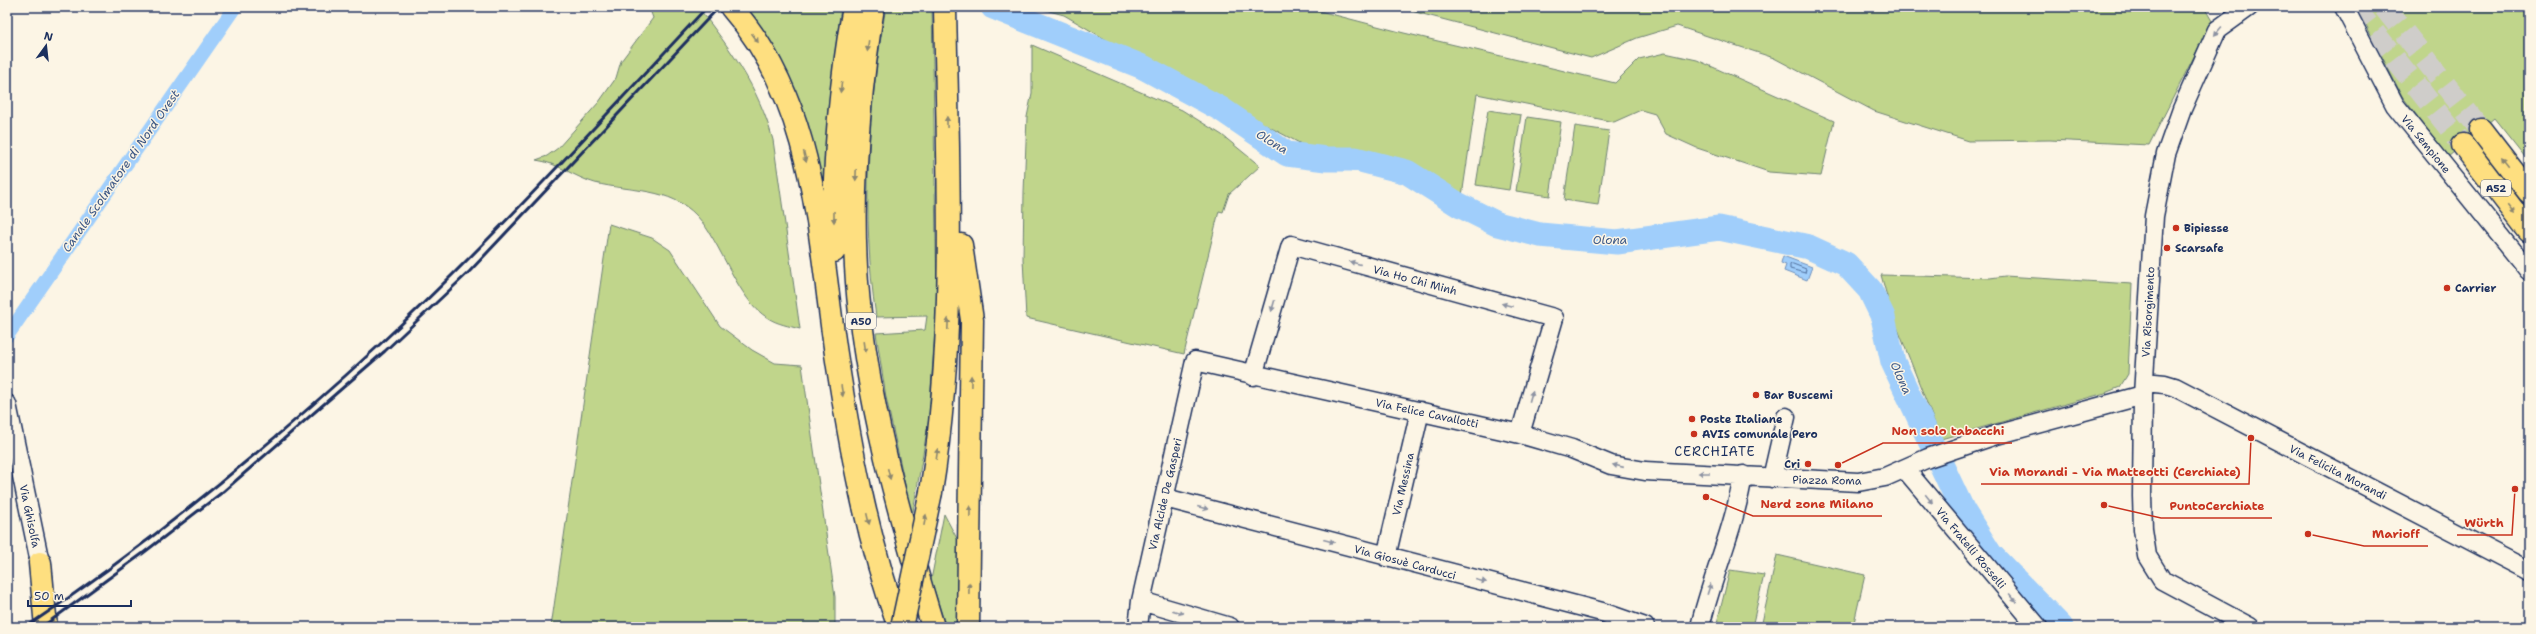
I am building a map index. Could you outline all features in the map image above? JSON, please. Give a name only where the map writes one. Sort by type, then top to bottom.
[{"type":"highway","points":[[731,7],[774,68],[792,109],[816,207],[847,421],[871,534],[884,586],[899,627]]},
{"type":"highway","points":[[836,353],[835,160],[844,63],[854,7]]},
{"type":"highway","name":"A50","points":[[874,7],[862,89],[857,158],[856,254],[860,312],[876,415],[890,480],[933,627]]},
{"type":"highway","points":[[902,627],[931,492],[943,408],[947,361],[950,283],[945,7]]},
{"type":"highway","name":"A52","points":[[2481,130],[2529,192]]},
{"type":"highway","name":"A52","points":[[2463,145],[2529,231]]},
{"type":"highway","points":[[948,161],[972,320],[968,627]]},
{"type":"highway","points":[[40,562],[46,627]]},
{"type":"street","name":"Via Risorgimento","points":[[2249,7],[2217,30],[2208,48],[2173,133],[2164,168],[2154,216],[2144,389],[2142,496],[2143,528],[2147,556],[2162,580],[2250,627]]},
{"type":"street","name":"Via Sempione","points":[[2344,7],[2395,105],[2528,270]]},
{"type":"street","name":"Via Ho Chi Minh","points":[[1253,376],[1291,245],[1554,318],[1520,434]]},
{"type":"street","name":"Via Felice Cavallotti","points":[[1194,362],[1520,434],[1572,449],[1611,465],[1656,472]]},
{"type":"street","name":"Via Alcide De Gasperi","points":[[1138,627],[1141,601],[1194,362]]},
{"type":"street","name":"Via Felicita Morandi","points":[[2144,389],[2165,384],[2175,388],[2529,571]]},
{"type":"street","points":[[1905,469],[1928,458],[1962,445],[2144,389]]},
{"type":"street","name":"Via Ghisolfa","points":[[7,404],[52,627]]},
{"type":"street","name":"Via Messina","points":[[1386,557],[1420,411]]},
{"type":"street","points":[[1772,478],[1786,418]]},
{"type":"street","name":"Piazza Roma","points":[[1656,472],[1743,475],[1772,478],[1858,482],[1885,477],[1905,469]]},
{"type":"street","name":"Via Fratelli Rosselli","points":[[1905,469],[2038,627]]},
{"type":"street","points":[[1700,627],[1708,594],[1738,499],[1743,475]]},
{"type":"street","name":"Via Giosuè Carducci","points":[[1165,498],[1386,557],[1602,612],[1645,627]]},
{"type":"street","points":[[1141,601],[1230,627]]},
{"type":"green space","points":[[649,7],[698,7],[722,38],[742,69],[760,102],[773,140],[800,329],[775,322],[757,310],[739,285],[706,227],[697,216],[686,207],[675,200],[662,195],[595,183],[552,164],[536,160],[547,156],[558,148],[599,102],[616,78],[621,61],[653,18]]},
{"type":"green space","points":[[739,7],[841,7],[828,107],[825,202]]},
{"type":"green space","points":[[886,7],[932,7],[937,299],[929,419],[912,517],[886,397],[876,333],[925,330],[927,316],[876,317],[871,279],[869,240],[868,201],[871,123]]},
{"type":"green space","points":[[1034,7],[1304,7],[1404,33],[1615,83],[1639,59],[1665,53],[1697,60],[1834,121],[1821,176],[1769,172],[1697,148],[1666,134],[1655,114],[1641,110],[1614,122],[1477,94],[1462,196],[1381,154],[1307,147],[1122,49],[1064,15]]},
{"type":"green space","points":[[1396,7],[2204,7],[2212,21],[2149,145],[2050,140],[1969,141],[1874,111],[1774,58],[1677,26],[1637,38],[1591,58]]},
{"type":"green space","points":[[2357,7],[2529,7],[2529,162],[2494,118],[2448,157],[2402,96]]},
{"type":"green space","points":[[1032,45],[1182,110],[1222,135],[1260,166],[1229,194],[1223,212],[1219,211],[1184,354],[1026,318],[1023,259],[1024,192],[1027,117],[1032,93]]},
{"type":"green space","points":[[1488,110],[1521,115],[1509,190],[1476,185]]},
{"type":"green space","points":[[1527,117],[1561,122],[1550,196],[1516,191]]},
{"type":"green space","points":[[1575,126],[1609,131],[1598,205],[1564,200]]},
{"type":"green space","points":[[609,224],[652,238],[670,250],[720,326],[752,350],[775,363],[802,365],[835,597],[835,627],[551,627]]},
{"type":"green space","points":[[1881,275],[1990,278],[2005,276],[2132,284],[2128,374],[2120,387],[2105,393],[1941,439],[1892,314]]},
{"type":"green space","points":[[944,514],[963,550],[961,627],[946,627],[931,580]]},
{"type":"green space","points":[[1777,555],[1865,575],[1853,627],[1761,627]]},
{"type":"green space","points":[[1730,570],[1764,575],[1752,627],[1716,627]]},
{"type":"water","points":[[1783,256],[1812,267],[1807,280],[1784,271],[1786,265],[1781,263]]},
{"type":"waterway","name":"Canale Scolmatore di Nord Ovest","points":[[7,336],[235,7]]},
{"type":"waterway","name":"Olona","points":[[993,7],[1143,67],[1221,109],[1287,154],[1326,159],[1356,159],[1407,172],[1459,205],[1497,224],[1540,235],[1617,242],[1719,228],[1809,247],[1846,264],[1870,290],[1883,317],[1893,362],[1963,511],[1990,554],[2061,627]]},
{"type":"tunnel","points":[[2354,7],[2463,145]]},
{"type":"tunnel","points":[[2384,7],[2481,130]]},
{"type":"railway","points":[[26,627],[163,529],[207,494],[293,422],[377,347],[504,223],[707,7]]},
{"type":"railway","points":[[42,627],[142,554],[224,491],[385,351],[470,271],[719,7]]},
{"type":"place","name":"Bipiesse","points":[[2176,228]]},
{"type":"place","name":"Scarsafe","points":[[2167,248]]},
{"type":"place","name":"Carrier","points":[[2447,288]]},
{"type":"place","name":"Bar Buscemi","points":[[1756,395]]},
{"type":"place","name":"Poste Italiane","points":[[1692,419]]},
{"type":"place","name":"AVIS comunale Pero","points":[[1694,434]]},
{"type":"place","name":"Via Morandi - Via Matteotti (Cerchiate)","points":[[2251,438]]},
{"type":"place","name":"Cri","points":[[1808,464]]},
{"type":"place","name":"Non solo tabacchi","points":[[1838,465]]},
{"type":"place","name":"Würth","points":[[2515,489]]},
{"type":"place","name":"Nerd zone Milano","points":[[1706,497]]},
{"type":"place","name":"PuntoCerchiate","points":[[2104,505]]},
{"type":"place","name":"Marioff","points":[[2308,534]]},
{"type":"district","name":"CERCHIATE","points":[[1715,451]]}]
